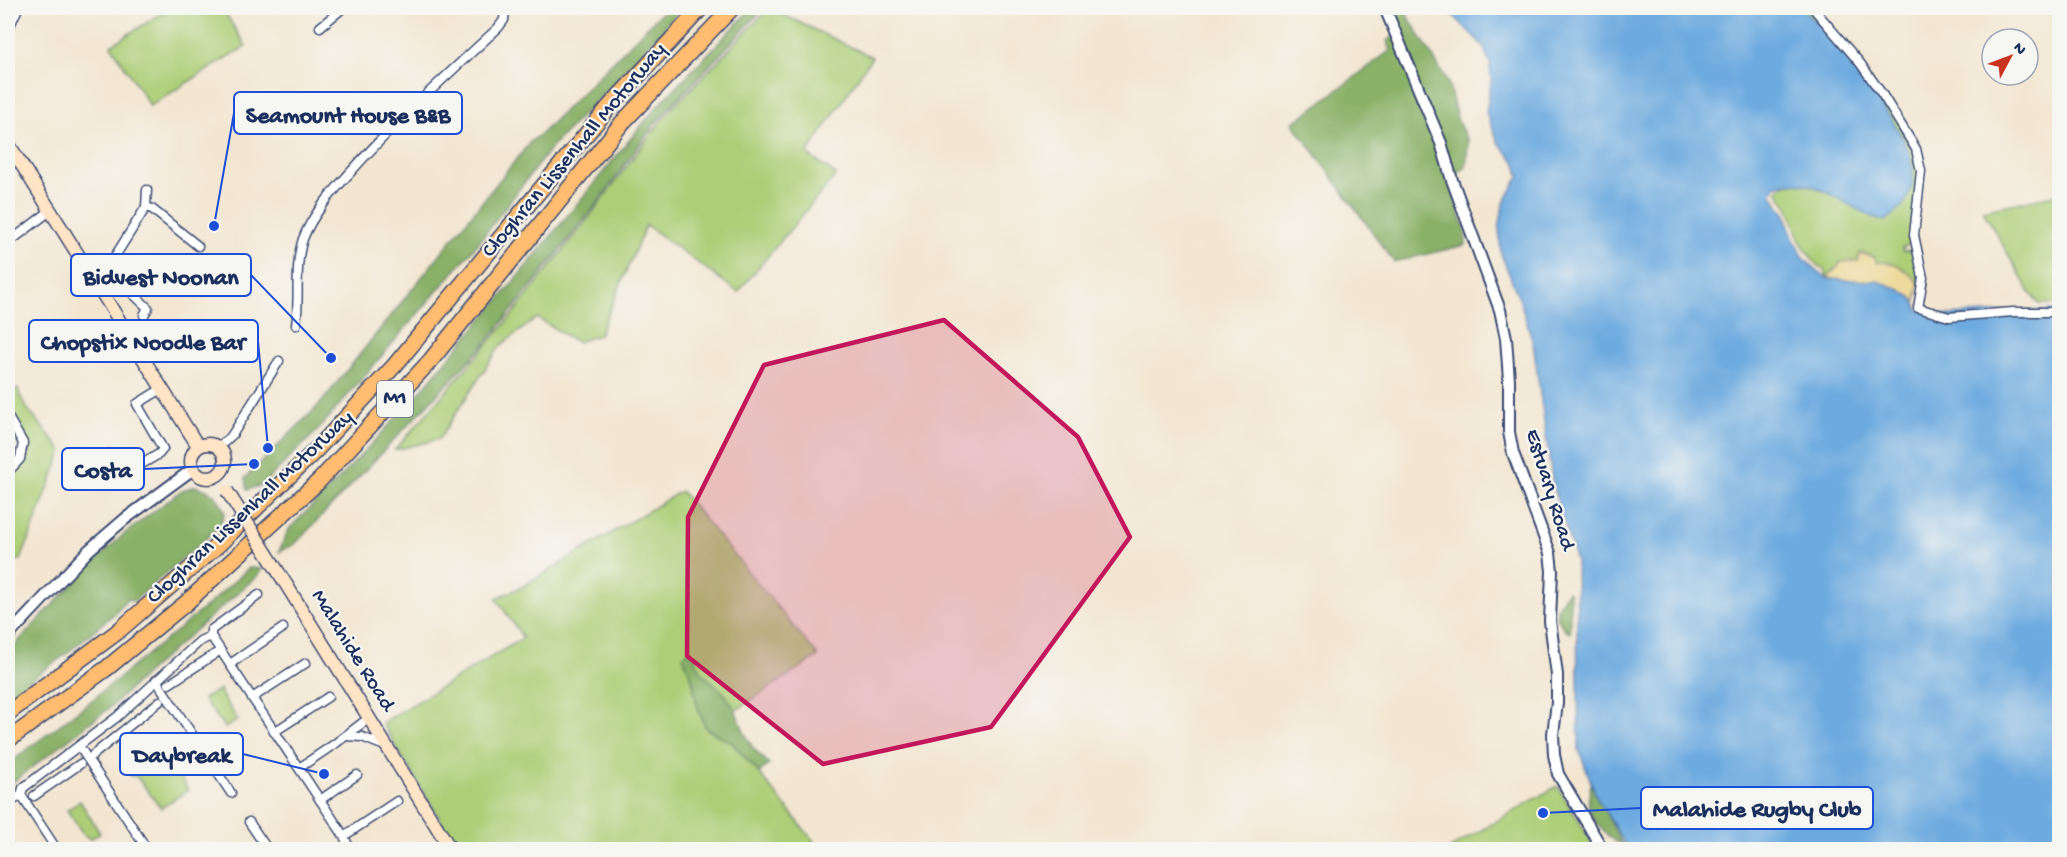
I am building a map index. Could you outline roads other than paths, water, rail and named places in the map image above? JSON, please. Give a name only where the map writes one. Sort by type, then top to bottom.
[{"type":"highway","name":"Cloghran Lissenhall Motorway","points":[[8,713],[116,633],[219,544],[317,449],[395,365],[609,107],[700,8]]},
{"type":"highway","name":"Cloghran Lissenhall Motorway","points":[[8,740],[107,668],[186,603],[319,481],[431,360],[622,123],[732,8]]},
{"type":"main road","points":[[8,143],[198,446]]},
{"type":"main road","points":[[209,443],[219,447],[225,455],[225,465],[216,477],[200,476],[193,469],[192,454],[198,446],[209,443]]},
{"type":"main road","name":"Malahide Road","points":[[216,477],[279,573],[451,849]]},
{"type":"street","points":[[8,30],[18,8]]},
{"type":"street","points":[[320,27],[343,8]]},
{"type":"street","points":[[296,325],[299,306],[300,250],[314,217],[377,142],[498,28],[504,20],[505,8]]},
{"type":"street","name":"Estuary Road","points":[[1385,8],[1441,143],[1452,180],[1500,310],[1506,338],[1509,432],[1513,453],[1550,553],[1551,621],[1557,675],[1554,755],[1558,774],[1603,849]]},
{"type":"street","points":[[1813,8],[1831,27],[1882,93],[1916,149],[1921,171],[1914,236],[1923,278],[1918,309],[1949,317],[2013,312],[2060,312]]},
{"type":"street","points":[[91,275],[107,269],[146,207],[147,190]]},
{"type":"street","points":[[146,207],[198,246]]},
{"type":"street","points":[[8,255],[9,244],[13,239],[50,211]]},
{"type":"street","points":[[107,269],[148,308],[144,315]]},
{"type":"street","points":[[219,447],[232,435],[279,361]]},
{"type":"street","points":[[69,482],[109,454],[116,457],[130,471],[159,454],[163,448],[137,404],[163,388]]},
{"type":"street","points":[[8,417],[23,443],[20,459],[8,472]]},
{"type":"street","points":[[8,636],[89,550],[125,519],[193,469]]},
{"type":"street","points":[[259,595],[211,630],[211,636],[344,836],[349,849]]},
{"type":"street","points":[[230,664],[283,628]]},
{"type":"street","points":[[8,804],[21,795],[26,784],[117,717],[200,641],[211,636]]},
{"type":"street","points":[[165,687],[214,654]]},
{"type":"street","points":[[183,656],[193,668]]},
{"type":"street","points":[[252,698],[306,663]]},
{"type":"street","points":[[156,680],[165,687],[231,794]]},
{"type":"street","points":[[274,732],[328,697]]},
{"type":"street","points":[[93,755],[160,701]]},
{"type":"street","points":[[117,717],[126,728]]},
{"type":"street","points":[[299,768],[369,718]]},
{"type":"street","points":[[346,736],[362,737],[387,747]]},
{"type":"street","points":[[79,746],[145,846]]},
{"type":"street","points":[[34,796],[80,764]]},
{"type":"street","points":[[46,770],[54,781]]},
{"type":"street","points":[[320,800],[357,775]]},
{"type":"street","points":[[21,795],[57,849]]},
{"type":"street","points":[[344,836],[397,801]]},
{"type":"street","points":[[249,822],[268,849]]},
{"type":"water","points":[[1432,8],[1801,8],[1843,50],[1896,126],[1911,159],[1913,176],[1910,192],[1901,207],[1885,221],[1858,210],[1818,188],[1790,183],[1775,186],[1771,193],[1786,215],[1791,234],[1805,260],[1828,279],[1877,281],[1897,288],[1913,298],[1918,310],[1947,315],[2059,310],[2059,849],[1628,849],[1597,798],[1579,750],[1576,561],[1553,486],[1533,343],[1520,301],[1501,254],[1499,230],[1503,205],[1519,176],[1516,163],[1498,142],[1486,112],[1491,81],[1490,63],[1483,46],[1453,15],[1433,13]]},
{"type":"place","name":"Seamount House B&B","points":[[214,226]]},
{"type":"place","name":"Bidvest Noonan","points":[[331,358]]},
{"type":"place","name":"Chopstix Noodle Bar","points":[[268,448]]},
{"type":"place","name":"Costa","points":[[254,464]]},
{"type":"place","name":"Daybreak","points":[[324,774]]},
{"type":"place","name":"Malahide Rugby Club","points":[[1543,813]]}]
